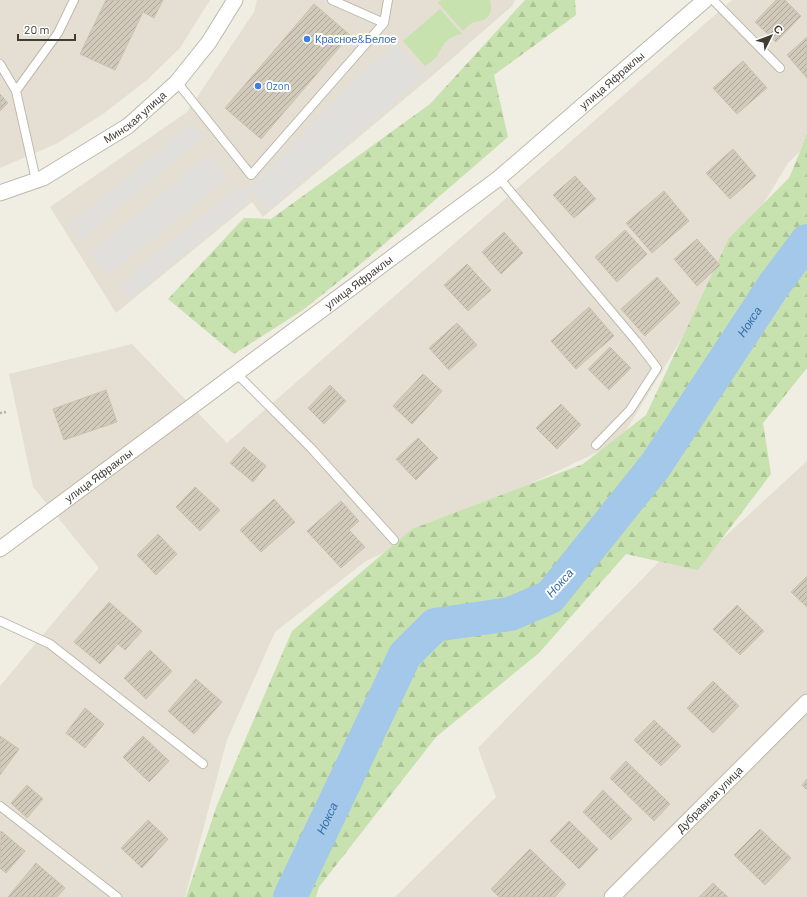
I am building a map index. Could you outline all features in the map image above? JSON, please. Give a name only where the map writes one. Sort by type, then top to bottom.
[{"type":"street","name":"Минская улица","points":[[0,192],[43,178],[128,126],[177,82],[209,42],[235,0]]},
{"type":"street","name":"улица Яфраклы","points":[[0,549],[499,178],[705,0]]},
{"type":"street","name":"Дубравная улица","points":[[612,897],[807,702]]},
{"type":"lane","points":[[16,91],[58,33],[74,0]]},
{"type":"lane","points":[[332,0],[384,23]]},
{"type":"lane","points":[[177,82],[251,175],[384,23],[388,0]]},
{"type":"lane","points":[[713,0],[780,68]]},
{"type":"lane","points":[[0,64],[16,91],[36,180]]},
{"type":"lane","points":[[499,178],[638,342],[658,368],[630,410],[596,445]]},
{"type":"lane","points":[[236,373],[310,448],[394,540]]},
{"type":"lane","points":[[0,621],[50,644],[203,764]]},
{"type":"lane","points":[[0,806],[117,897]]},
{"type":"path","points":[[0,413],[6,412]]},
{"type":"shaded area","points":[[0,0],[210,0],[180,48],[147,80],[103,114],[58,143],[0,168]]},
{"type":"shaded area","points":[[257,0],[515,0],[512,6],[432,76],[263,217],[252,202],[116,313],[50,207],[187,112],[254,12]]},
{"type":"shaded area","points":[[732,0],[807,0],[807,144],[788,163],[619,442],[366,561],[275,632],[227,740],[185,897],[0,897],[0,686],[99,568],[33,487],[9,374],[132,344],[227,443]]},
{"type":"shaded area","points":[[396,43],[425,76],[268,210],[249,189],[363,71]]},
{"type":"shaded area","points":[[190,124],[202,138],[80,240],[68,226]]},
{"type":"shaded area","points":[[209,154],[228,177],[108,276],[89,253]]},
{"type":"shaded area","points":[[240,185],[251,199],[129,300],[117,286]]},
{"type":"shaded area","points":[[807,461],[807,897],[395,897],[496,797],[478,748],[682,538],[718,543]]},
{"type":"green space","points":[[441,0],[490,0],[491,10],[486,18],[473,23],[463,31],[438,3]]},
{"type":"green space","points":[[525,0],[575,0],[576,15],[494,75],[508,137],[368,258],[303,310],[234,354],[168,299],[244,218],[271,219],[430,104]]},
{"type":"green space","points":[[440,9],[462,34],[446,41],[436,57],[425,66],[403,41]]},
{"type":"green space","points":[[807,135],[807,368],[763,423],[771,474],[698,570],[626,554],[539,653],[436,737],[319,887],[316,897],[186,897],[217,805],[292,631],[412,529],[583,464],[646,415],[729,238],[789,178]]},
{"type":"building","points":[[106,0],[163,0],[154,18],[143,12],[115,70],[80,54]]},
{"type":"building","points":[[776,0],[785,0],[801,16],[776,42],[755,22]]},
{"type":"building","points":[[314,4],[350,35],[261,139],[225,108]]},
{"type":"building","points":[[807,37],[807,78],[787,55]]},
{"type":"building","points":[[743,61],[767,88],[737,114],[713,88]]},
{"type":"building","points":[[0,94],[8,103],[0,111]]},
{"type":"building","points":[[733,149],[756,176],[730,199],[706,173]]},
{"type":"building","points":[[575,176],[596,199],[574,218],[553,195]]},
{"type":"building","points":[[664,191],[689,221],[652,253],[626,223]]},
{"type":"building","points":[[625,230],[647,254],[617,282],[595,257]]},
{"type":"building","points":[[504,232],[523,253],[501,274],[482,252]]},
{"type":"building","points":[[697,239],[720,265],[697,286],[674,259]]},
{"type":"building","points":[[467,264],[491,290],[468,311],[444,285]]},
{"type":"building","points":[[657,277],[680,303],[645,336],[621,309]]},
{"type":"building","points":[[589,307],[614,336],[576,369],[551,341]]},
{"type":"building","points":[[457,323],[477,345],[449,370],[429,348]]},
{"type":"building","points":[[610,347],[631,368],[609,390],[588,369]]},
{"type":"building","points":[[423,374],[442,391],[412,424],[393,406]]},
{"type":"building","points":[[330,385],[346,401],[324,424],[308,408]]},
{"type":"building","points":[[106,390],[117,422],[64,440],[53,409]]},
{"type":"building","points":[[561,404],[581,425],[557,449],[536,428]]},
{"type":"building","points":[[418,438],[438,458],[416,480],[396,459]]},
{"type":"building","points":[[244,447],[266,466],[253,482],[230,463]]},
{"type":"building","points":[[195,487],[220,510],[200,531],[176,507]]},
{"type":"building","points":[[274,499],[295,522],[261,552],[240,530]]},
{"type":"building","points":[[341,501],[359,521],[349,530],[365,547],[341,568],[307,531]]},
{"type":"building","points":[[158,534],[177,554],[156,575],[137,555]]},
{"type":"building","points":[[807,576],[807,607],[791,592]]},
{"type":"building","points":[[109,602],[142,631],[125,650],[118,644],[100,664],[74,642]]},
{"type":"building","points":[[737,605],[764,631],[740,655],[713,629]]},
{"type":"building","points":[[150,650],[172,671],[146,699],[124,678]]},
{"type":"building","points":[[196,679],[222,702],[194,734],[168,711]]},
{"type":"building","points":[[713,681],[739,706],[713,733],[687,708]]},
{"type":"building","points":[[85,708],[104,724],[85,748],[66,733]]},
{"type":"building","points":[[654,720],[681,746],[661,766],[634,740]]},
{"type":"building","points":[[0,736],[19,749],[0,775]]},
{"type":"building","points":[[143,736],[169,761],[149,782],[123,757]]},
{"type":"building","points":[[626,761],[670,804],[654,821],[610,778]]},
{"type":"building","points":[[807,779],[807,790],[802,785]]},
{"type":"building","points":[[27,785],[43,799],[27,818],[11,803]]},
{"type":"building","points":[[603,790],[632,819],[611,840],[583,812]]},
{"type":"building","points":[[148,820],[168,839],[142,868],[121,848]]},
{"type":"building","points":[[569,821],[598,849],[579,869],[550,841]]},
{"type":"building","points":[[760,829],[791,858],[765,885],[734,855]]},
{"type":"building","points":[[1,831],[25,851],[6,873],[0,868]]},
{"type":"building","points":[[530,849],[566,884],[555,897],[499,897],[491,889]]},
{"type":"building","points":[[36,863],[65,888],[57,897],[8,897]]},
{"type":"building","points":[[713,883],[728,897],[699,897]]},
{"type":"waterway","name":"Нокса","points":[[290,897],[405,655],[435,625],[510,614],[550,597],[655,466],[774,285],[807,241]]},
{"type":"place","name":"Красное&Белое","points":[[307,39]]},
{"type":"place","name":"Ozon","points":[[258,86]]}]
